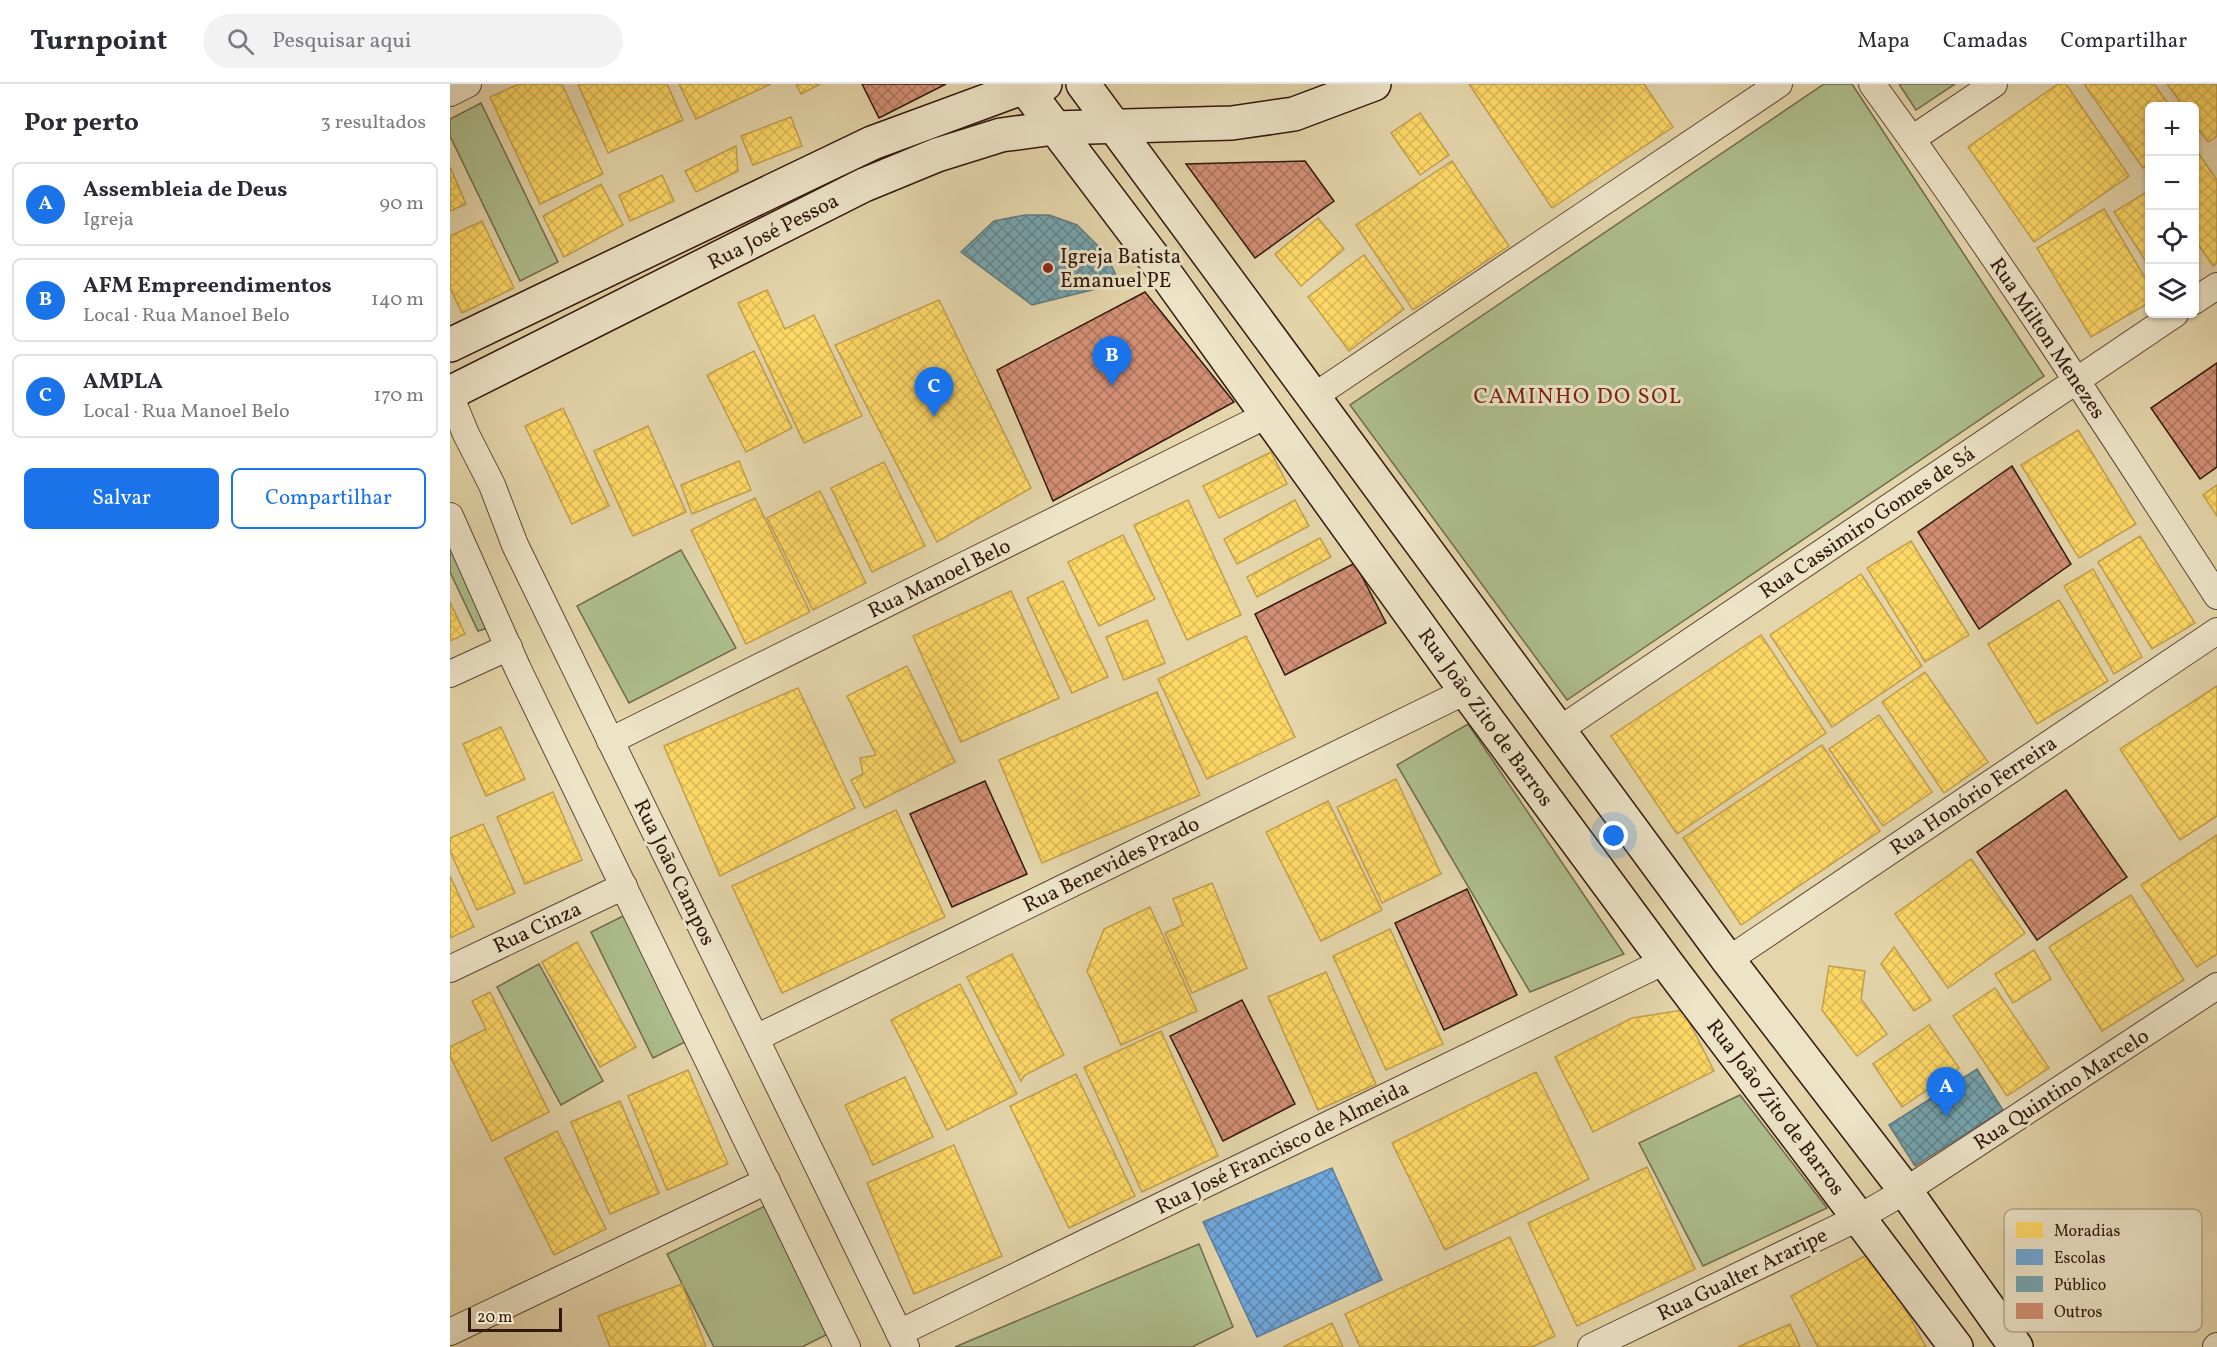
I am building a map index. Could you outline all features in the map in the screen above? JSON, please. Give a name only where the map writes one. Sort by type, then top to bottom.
[{"type":"street","points":[[450,93],[468,84]]},
{"type":"street","points":[[1083,84],[1728,960],[1905,1191],[2004,1330]]},
{"type":"street","name":"Rua José Pessoa","points":[[450,394],[864,185],[937,155],[1001,135],[1054,128],[1233,123],[1294,114],[1374,84]]},
{"type":"street","points":[[1313,397],[1779,84]]},
{"type":"street","name":"Rua Milton Menezes","points":[[1872,84],[2077,379],[2217,596]]},
{"type":"street","points":[[1912,139],[1994,84]]},
{"type":"street","name":"Rua José Pessoa","points":[[450,345],[872,143],[1030,85]]},
{"type":"street","name":"Rua João Zito de Barros","points":[[1030,85],[1054,128],[1165,273],[1466,691],[1665,961],[1956,1347]]},
{"type":"street","points":[[2199,298],[2217,286]]},
{"type":"street","name":"Rua Cassimiro Gomes de Sá","points":[[1559,730],[2169,318]]},
{"type":"street","name":"Rua João Campos","points":[[450,394],[466,434],[492,485],[515,545],[902,1340]]},
{"type":"street","name":"Rua Manoel Belo","points":[[610,741],[1268,415]]},
{"type":"street","points":[[450,516],[509,647],[847,1347]]},
{"type":"street","name":"Rua Honório Ferreira","points":[[1728,960],[2217,631]]},
{"type":"street","points":[[450,674],[509,647]]},
{"type":"street","name":"Rua Benevides Prado","points":[[756,1038],[1466,691]]},
{"type":"street","name":"Rua Cinza","points":[[450,969],[624,886]]},
{"type":"street","points":[[1639,925],[1680,894]]},
{"type":"street","name":"Rua José Francisco de Almeida","points":[[902,1340],[1665,961]]},
{"type":"street","name":"Rua Quintino Marcelo","points":[[1860,1217],[1905,1191],[2217,986]]},
{"type":"street","points":[[450,1332],[767,1180]]},
{"type":"street","name":"Rua Gualter Araripe","points":[[1591,1347],[1860,1217]]},
{"type":"street","points":[[2005,1332],[2016,1347]]},
{"type":"green space","points":[[1824,84],[1852,84],[2044,376],[1567,700],[1350,405]]},
{"type":"green space","points":[[1899,84],[1955,84],[1916,110]]},
{"type":"green space","points":[[481,103],[558,262],[520,281],[450,136],[450,119]]},
{"type":"green space","points":[[450,532],[494,626],[478,631],[450,572]]},
{"type":"green space","points":[[681,550],[736,648],[629,703],[577,606]]},
{"type":"green space","points":[[1468,724],[1624,954],[1530,992],[1397,765]]},
{"type":"green space","points":[[633,911],[695,1037],[653,1058],[591,932]]},
{"type":"green space","points":[[539,964],[603,1081],[561,1105],[497,987]]},
{"type":"green space","points":[[1740,1095],[1827,1208],[1703,1266],[1639,1143]]},
{"type":"green space","points":[[767,1205],[830,1333],[802,1347],[714,1347],[667,1254]]},
{"type":"green space","points":[[1199,1244],[1233,1327],[1192,1347],[955,1347]]},
{"type":"building: Moradias","points":[[519,84],[562,84],[603,174],[540,204],[490,97]]},
{"type":"building: Moradias","points":[[578,84],[667,84],[683,120],[608,153]]},
{"type":"building: Moradias","points":[[679,84],[771,84],[696,119]]},
{"type":"building: Moradias","points":[[796,84],[820,84],[801,94]]},
{"type":"building: Moradias","points":[[1469,84],[1644,84],[1673,127],[1552,208]]},
{"type":"building: Moradias","points":[[2058,84],[2066,84],[2129,176],[2034,242],[1968,147]]},
{"type":"building: Moradias","points":[[2084,84],[2154,84],[2167,102],[2145,102],[2145,167],[2143,168]]},
{"type":"building: Moradias","points":[[2167,84],[2217,84],[2217,136],[2208,142],[2199,130],[2199,102],[2180,102]]},
{"type":"building: Moradias","points":[[1420,113],[1449,155],[1420,175],[1391,133]]},
{"type":"building: Moradias","points":[[791,117],[802,146],[753,165],[741,136]]},
{"type":"building: Moradias","points":[[736,146],[738,171],[696,192],[685,171]]},
{"type":"building: Moradias","points":[[2199,154],[2217,180],[2217,263],[2213,266],[2199,245]]},
{"type":"building: Moradias","points":[[1452,161],[1509,246],[1413,310],[1356,225]]},
{"type":"building: Moradias","points":[[450,167],[466,204],[450,211]]},
{"type":"building: Moradias","points":[[662,175],[674,201],[630,221],[619,195]]},
{"type":"building: Moradias","points":[[601,184],[623,225],[564,257],[543,216]]},
{"type":"building: Moradias","points":[[2145,193],[2145,260],[2114,212]]},
{"type":"building: Moradias","points":[[2104,209],[2145,278],[2145,305],[2091,337],[2037,248]]},
{"type":"building: Moradias","points":[[1318,218],[1344,249],[1301,286],[1275,254]]},
{"type":"building: Moradias","points":[[482,221],[514,288],[462,313],[450,288],[450,236]]},
{"type":"building: Moradias","points":[[1364,255],[1404,309],[1349,351],[1308,297]]},
{"type":"building: Moradias","points":[[767,290],[785,329],[814,315],[862,416],[804,443],[738,303]]},
{"type":"building: Moradias","points":[[939,300],[1031,488],[937,542],[835,345]]},
{"type":"building: Moradias","points":[[754,351],[792,428],[746,452],[707,375]]},
{"type":"building: Moradias","points":[[563,408],[609,506],[572,524],[525,426]]},
{"type":"building: Moradias","points":[[648,426],[686,512],[633,536],[594,451]]},
{"type":"building: Moradias","points":[[2078,430],[2136,524],[2079,558],[2021,465]]},
{"type":"building: Moradias","points":[[1271,452],[1287,484],[1219,518],[1203,486]]},
{"type":"building: Moradias","points":[[739,461],[751,490],[692,514],[681,485]]},
{"type":"building: Moradias","points":[[884,462],[925,546],[872,572],[831,488]]},
{"type":"building: Moradias","points":[[2217,485],[2217,516],[2203,495]]},
{"type":"building: Moradias","points":[[820,491],[866,583],[813,610],[767,518]]},
{"type":"building: Moradias","points":[[755,498],[810,612],[746,644],[691,530]]},
{"type":"building: Moradias","points":[[1188,500],[1241,615],[1187,640],[1134,525]]},
{"type":"building: Moradias","points":[[1295,500],[1309,526],[1237,564],[1224,539]]},
{"type":"building: Moradias","points":[[1123,535],[1155,599],[1099,626],[1068,562]]},
{"type":"building: Moradias","points":[[2140,536],[2195,623],[2152,649],[2098,562]]},
{"type":"building: Moradias","points":[[1320,538],[1331,557],[1257,597],[1247,577]]},
{"type":"building: Moradias","points":[[1911,541],[1969,635],[1925,662],[1867,568]]},
{"type":"building: Moradias","points":[[2093,569],[2142,657],[2114,674],[2064,586]]},
{"type":"building: Moradias","points":[[1861,574],[1922,666],[1832,727],[1770,635]]},
{"type":"building: Moradias","points":[[1063,581],[1108,677],[1072,693],[1027,598]]},
{"type":"building: Moradias","points":[[1011,591],[1059,698],[961,742],[913,636]]},
{"type":"building: Moradias","points":[[2059,600],[2108,681],[2037,724],[1988,644]]},
{"type":"building: Moradias","points":[[450,602],[465,634],[450,641]]},
{"type":"building: Moradias","points":[[1147,620],[1165,663],[1124,680],[1106,637]]},
{"type":"building: Moradias","points":[[1761,635],[1826,733],[1677,834],[1611,736]]},
{"type":"building: Moradias","points":[[1246,636],[1295,737],[1207,779],[1158,679]]},
{"type":"building: Moradias","points":[[907,666],[955,762],[865,808],[851,780],[863,774],[860,758],[876,755],[847,696]]},
{"type":"building: Moradias","points":[[1925,672],[1988,762],[1944,793],[1882,702]]},
{"type":"building: Moradias","points":[[2217,686],[2217,816],[2180,840],[2120,749]]},
{"type":"building: Moradias","points":[[798,688],[855,808],[720,876],[664,746]]},
{"type":"building: Moradias","points":[[1157,692],[1200,795],[1042,863],[999,760]]},
{"type":"building: Moradias","points":[[1879,715],[1932,792],[1883,826],[1829,749]]},
{"type":"building: Moradias","points":[[501,727],[525,779],[486,796],[463,744]]},
{"type":"building: Moradias","points":[[1822,745],[1880,831],[1741,925],[1683,838]]},
{"type":"building: Moradias","points":[[1396,779],[1441,874],[1382,903],[1337,807]]},
{"type":"building: Moradias","points":[[553,792],[582,860],[525,884],[497,817]]},
{"type":"building: Moradias","points":[[1328,801],[1382,910],[1321,941],[1266,832]]},
{"type":"building: Moradias","points":[[896,810],[945,917],[782,993],[732,886]]},
{"type":"building: Moradias","points":[[483,824],[515,893],[477,910],[450,851],[450,838]]},
{"type":"building: Moradias","points":[[2217,835],[2217,954],[2197,967],[2141,885]]},
{"type":"building: Moradias","points":[[1971,859],[2025,933],[1948,988],[1895,914]]},
{"type":"building: Moradias","points":[[450,876],[474,927],[450,938]]},
{"type":"building: Moradias","points":[[1212,883],[1247,968],[1192,993],[1165,933],[1183,925],[1173,899]]},
{"type":"building: Moradias","points":[[2131,895],[2184,980],[2102,1031],[2049,947]]},
{"type":"building: Moradias","points":[[1150,907],[1197,1011],[1121,1045],[1087,971],[1104,929]]},
{"type":"building: Moradias","points":[[1390,929],[1443,1044],[1386,1070],[1333,956]]},
{"type":"building: Moradias","points":[[577,942],[636,1047],[600,1067],[542,962]]},
{"type":"building: Moradias","points":[[1894,947],[1931,1000],[1914,1011],[1881,964]]},
{"type":"building: Moradias","points":[[2034,950],[2051,979],[2013,1003],[1995,974]]},
{"type":"building: Moradias","points":[[1012,954],[1064,1055],[1025,1075],[1021,1081],[967,977]]},
{"type":"building: Moradias","points":[[1829,966],[1865,971],[1861,999],[1887,1034],[1857,1056],[1822,1010]]},
{"type":"building: Moradias","points":[[1326,972],[1376,1084],[1318,1110],[1268,997]]},
{"type":"building: Moradias","points":[[960,984],[1017,1094],[947,1130],[891,1020]]},
{"type":"building: Moradias","points":[[1995,988],[2049,1068],[2007,1096],[1953,1016]]},
{"type":"building: Moradias","points":[[490,992],[549,1112],[492,1141],[450,1056],[450,1047],[486,1029],[472,1001]]},
{"type":"building: Moradias","points":[[1683,1010],[1714,1071],[1593,1132],[1555,1057],[1632,1018]]},
{"type":"building: Moradias","points":[[1929,1025],[1959,1068],[1902,1107],[1873,1064]]},
{"type":"building: Moradias","points":[[1161,1031],[1218,1156],[1142,1192],[1084,1067]]},
{"type":"building: Moradias","points":[[688,1070],[728,1164],[667,1190],[628,1096]]},
{"type":"building: Moradias","points":[[1536,1072],[1589,1179],[1445,1250],[1392,1143]]},
{"type":"building: Moradias","points":[[1076,1074],[1135,1196],[1069,1228],[1010,1106]]},
{"type":"building: Moradias","points":[[905,1077],[933,1137],[873,1165],[845,1105]]},
{"type":"building: Moradias","points":[[620,1101],[659,1193],[610,1214],[571,1122]]},
{"type":"building: Moradias","points":[[557,1131],[606,1229],[554,1255],[505,1158]]},
{"type":"building: Moradias","points":[[954,1145],[1002,1256],[914,1294],[867,1183]]},
{"type":"building: Moradias","points":[[1647,1167],[1695,1269],[1577,1326],[1528,1223]]},
{"type":"building: Moradias","points":[[1510,1237],[1555,1336],[1532,1347],[1360,1347],[1345,1314]]},
{"type":"building: Moradias","points":[[1874,1251],[1926,1347],[1818,1347],[1791,1296]]},
{"type":"building: Moradias","points":[[682,1284],[706,1347],[610,1347],[598,1316]]},
{"type":"building: Moradias","points":[[1332,1323],[1343,1347],[1283,1347]]},
{"type":"building: Moradias","points":[[1790,1324],[1800,1347],[1738,1347]]},
{"type":"building: Escolas","points":[[1332,1168],[1382,1280],[1257,1337],[1203,1222]]},
{"type":"building: Público","name":"Igreja Batista Emanuel PE","points":[[1025,215],[1049,215],[1077,225],[1105,253],[1120,283],[1032,305],[961,252],[994,221]]},
{"type":"building: Público","points":[[1977,1069],[2003,1110],[1915,1166],[1889,1125]]},
{"type":"building: Outros","points":[[862,84],[946,84],[879,118]]},
{"type":"building: Outros","points":[[1305,161],[1334,201],[1255,258],[1186,164]]},
{"type":"building: Outros","points":[[1145,292],[1234,402],[1053,501],[997,370]]},
{"type":"building: Outros","points":[[2217,363],[2217,467],[2200,479],[2151,408]]},
{"type":"building: Outros","points":[[2012,466],[2071,564],[1979,629],[1918,532]]},
{"type":"building: Outros","points":[[1355,563],[1386,623],[1285,675],[1255,614]]},
{"type":"building: Outros","points":[[985,781],[1027,874],[952,907],[910,814]]},
{"type":"building: Outros","points":[[2066,790],[2127,877],[2037,940],[1977,852]]},
{"type":"building: Outros","points":[[1467,889],[1517,995],[1444,1030],[1395,923]]},
{"type":"building: Outros","points":[[1242,1000],[1295,1104],[1223,1141],[1170,1036]]},
{"type":"place","name":"Igreja Batista Emanuel PE","points":[[1048,268]]},
{"type":"place","name":"AFM Empreendimentos","points":[[1112,386]]},
{"type":"place","name":"AMPLA","points":[[934,417]]},
{"type":"place","name":"Assembleia de Deus","points":[[1946,1117]]},
{"type":"district","name":"CAMINHO DO SOL","points":[[1578,395]]}]
